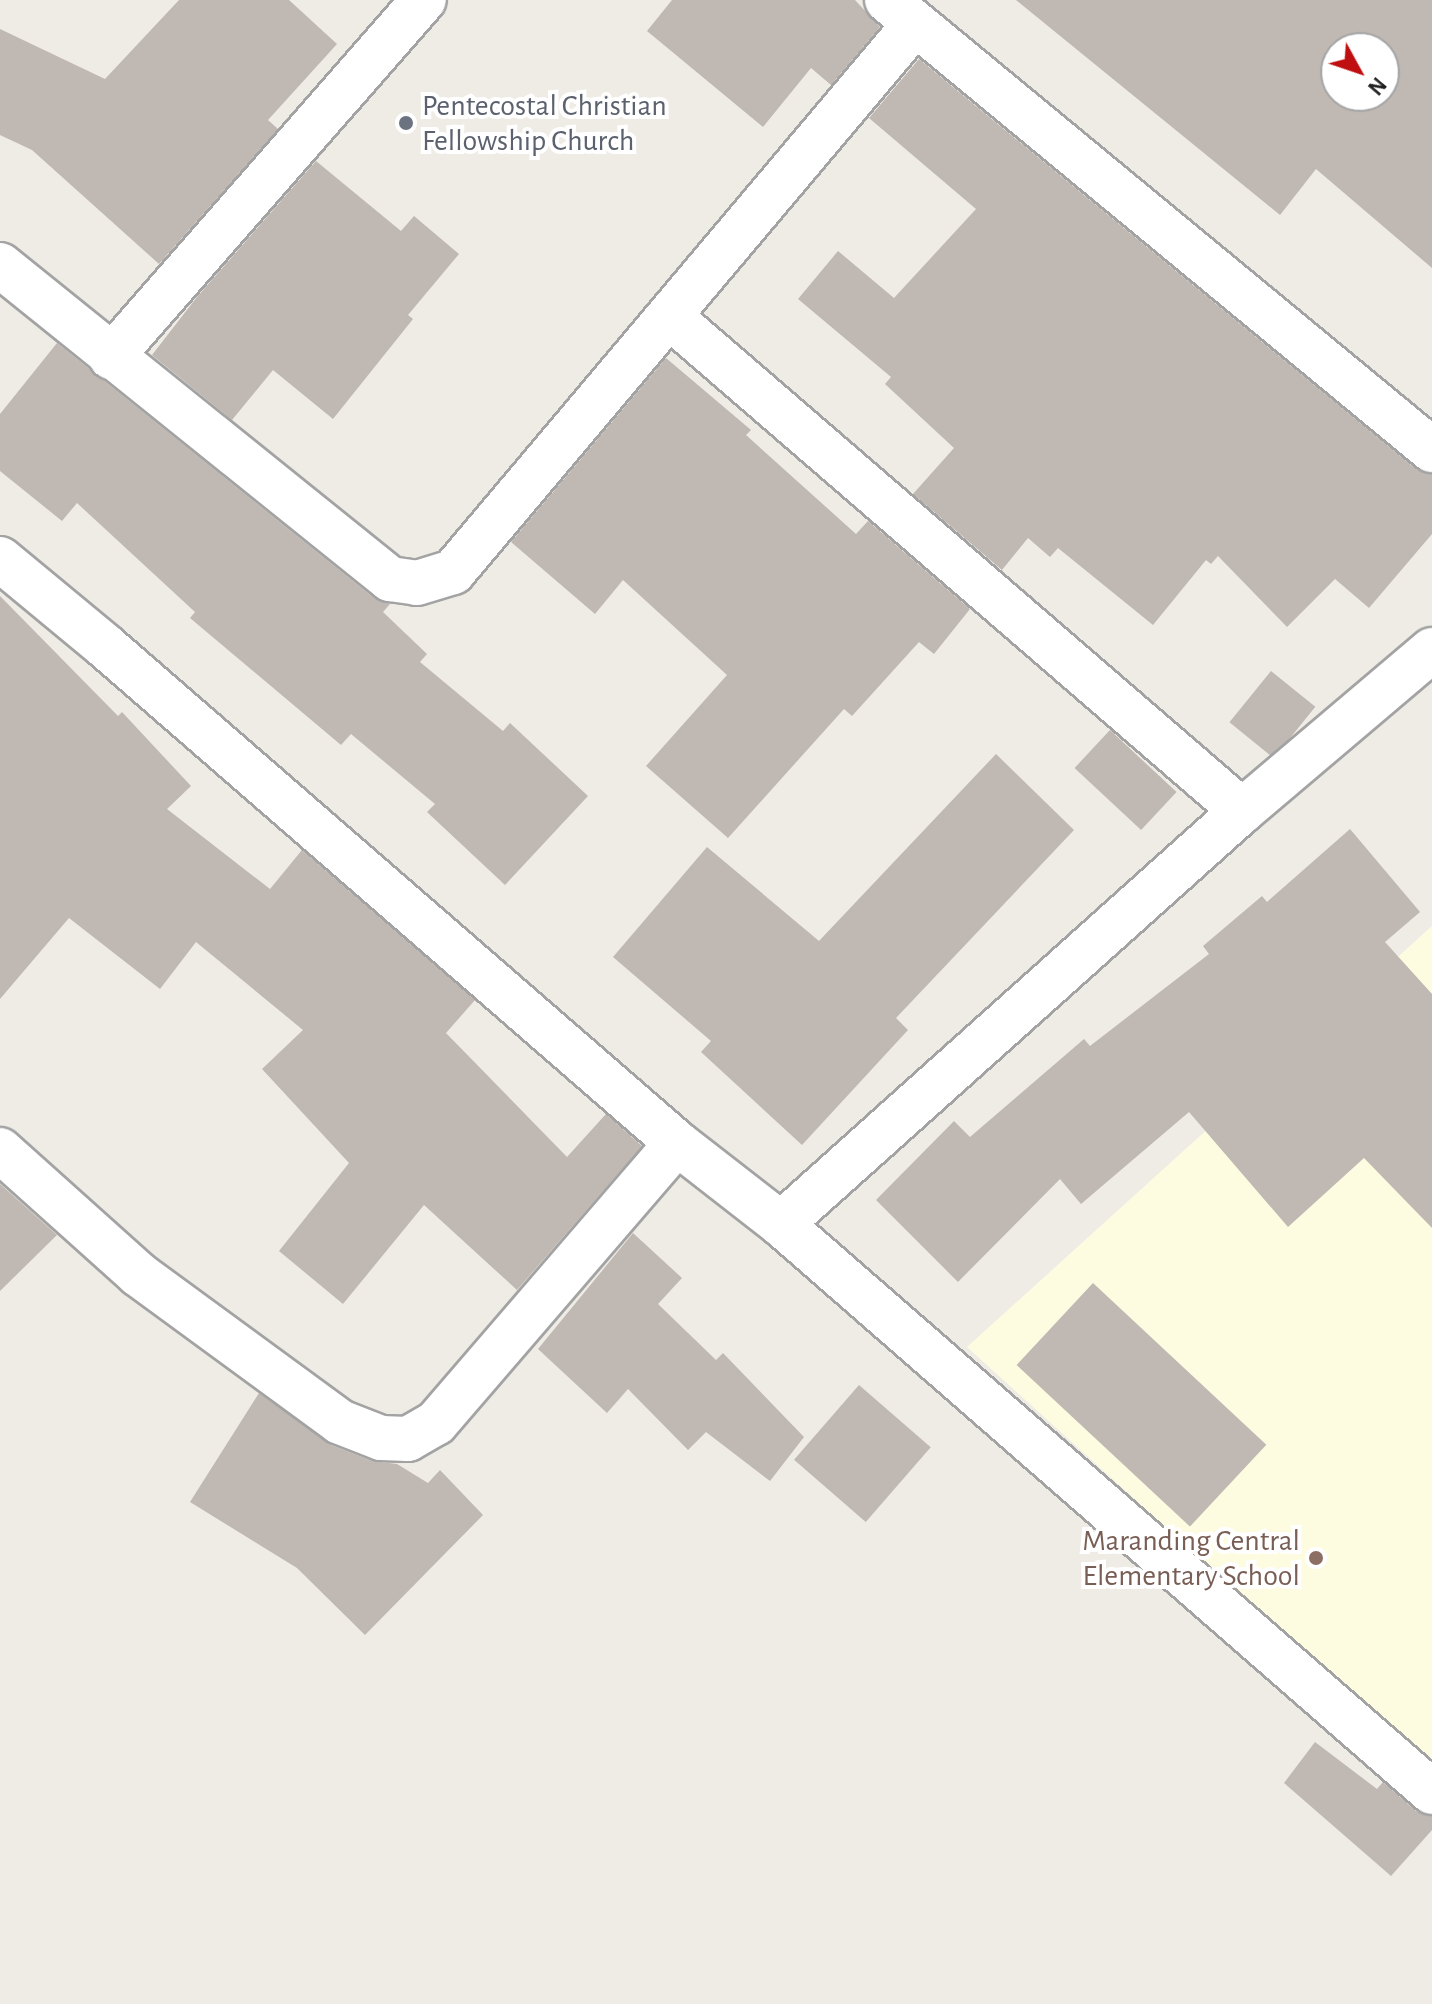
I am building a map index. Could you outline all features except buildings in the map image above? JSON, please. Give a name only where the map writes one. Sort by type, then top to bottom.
[{"type":"street","points":[[111,357],[424,0]]},
{"type":"street","points":[[0,265],[390,579],[417,583],[453,572],[669,316],[901,12],[1432,450]]},
{"type":"street","points":[[669,316],[1242,811]]},
{"type":"street","points":[[0,559],[105,646],[677,1143],[781,1224],[1432,1792]]},
{"type":"street","points":[[781,1224],[1242,811],[1432,650]]},
{"type":"street","points":[[0,1150],[138,1274],[340,1422],[381,1438],[408,1439],[436,1423],[677,1143]]},
{"type":"shaded area","name":"Maranding Central Elementary School","points":[[1432,926],[1432,1769],[967,1347]]},
{"type":"place","name":"Pentecostal Christian Fellowship Church","points":[[406,123]]},
{"type":"place","name":"Maranding Central Elementary School","points":[[1316,1558]]}]
